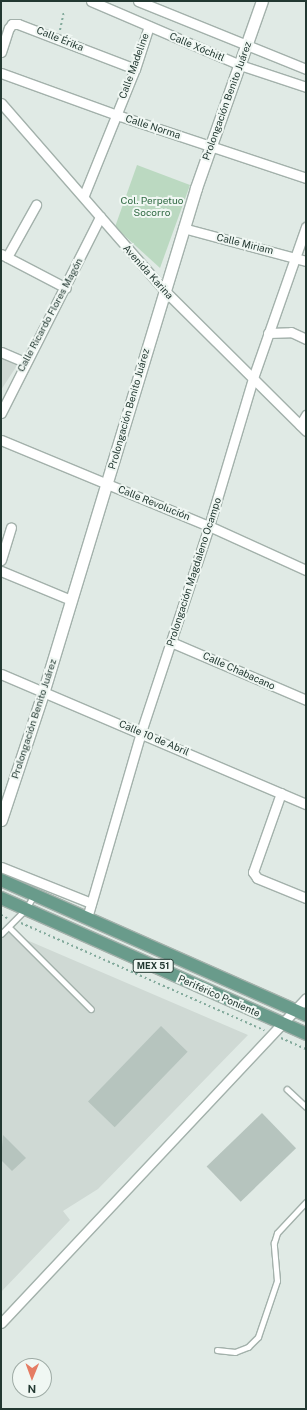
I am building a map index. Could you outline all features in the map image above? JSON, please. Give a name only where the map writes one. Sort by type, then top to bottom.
[{"type":"main road","name":"Periférico Poniente","points":[[1,880],[306,1015]]},
{"type":"main road","name":"Periférico Poniente","points":[[1,898],[306,1034]]},
{"type":"street","name":"Calle Xóchitl","points":[[91,1],[240,65],[306,87]]},
{"type":"street","name":"Calle Xóchitl","points":[[138,1],[306,69]]},
{"type":"street","name":"Prolongación Benito Juárez","points":[[1,820],[44,690],[183,228],[262,1]]},
{"type":"street","name":"Calle Érika","points":[[1,52],[12,24],[26,26],[135,69]]},
{"type":"street","name":"Calle Madeline","points":[[84,196],[135,69],[148,26]]},
{"type":"street","name":"Calle Norma","points":[[1,73],[116,115],[306,178]]},
{"type":"street","name":"Avenida Karina","points":[[1,102],[164,290],[303,428]]},
{"type":"street","points":[[36,205],[4,256],[66,288]]},
{"type":"street","name":"Calle Ricardo Flores Magón","points":[[1,413],[25,362],[66,288],[100,217]]},
{"type":"street","name":"Prolongación Magdaleno Ocampo","points":[[87,918],[141,732],[209,526],[253,378],[294,257],[306,227]]},
{"type":"street","name":"Calle Miriam","points":[[183,228],[306,261]]},
{"type":"street","points":[[268,333],[291,332],[306,339]]},
{"type":"street","points":[[1,352],[25,362]]},
{"type":"street","points":[[303,428],[306,415]]},
{"type":"street","name":"Calle Revolución","points":[[1,440],[209,526],[306,570]]},
{"type":"street","points":[[1,560],[11,527]]},
{"type":"street","points":[[1,571],[71,600]]},
{"type":"street","name":"Calle Chabacano","points":[[171,642],[306,700]]},
{"type":"street","name":"Calle 10 de Abril","points":[[1,674],[44,690],[306,804]]},
{"type":"street","points":[[281,793],[253,872],[257,878],[306,898]]},
{"type":"street","points":[[1,867],[91,903]]},
{"type":"street","points":[[1,1323],[306,998]]},
{"type":"lane","points":[[1,934],[26,909],[34,895]]},
{"type":"lane","points":[[9,927],[91,1008]]},
{"type":"lane","points":[[287,1089],[306,1107]]},
{"type":"lane","points":[[217,1350],[235,1352],[248,1346],[258,1337],[278,1280],[274,1243],[277,1233],[306,1202]]},
{"type":"path","points":[[58,38],[64,11]]},
{"type":"path","points":[[1,915],[16,920],[306,1048]]},
{"type":"shaded area","points":[[1,358],[18,364],[1,390]]},
{"type":"shaded area","points":[[1,929],[248,1035],[98,1189],[63,1211],[70,1220],[1,1292]]},
{"type":"green space","name":"Col. Perpetuo Socorro","points":[[137,165],[190,185],[160,268],[115,227]]},
{"type":"building","points":[[161,1026],[188,1052],[115,1127],[88,1102]]},
{"type":"building","points":[[262,1113],[296,1148],[241,1202],[207,1166]]},
{"type":"building","points":[[3,1135],[26,1158],[12,1171],[1,1160]]}]
